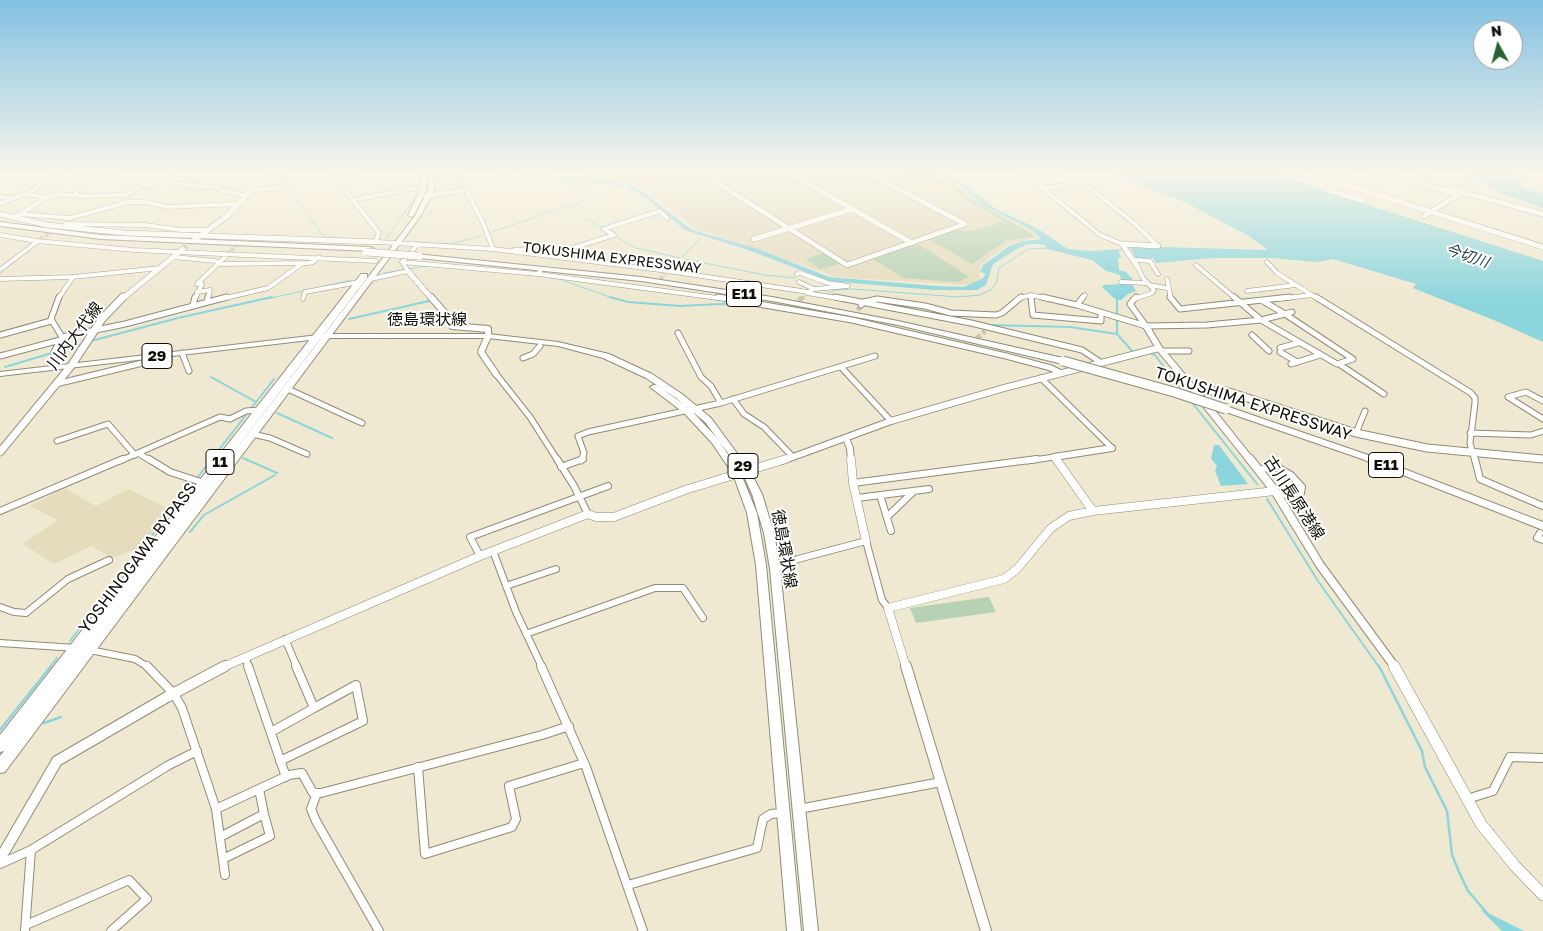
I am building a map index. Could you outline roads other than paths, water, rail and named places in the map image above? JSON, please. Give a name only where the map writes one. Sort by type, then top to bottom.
[{"type":"highway","name":"YOSHINOGAWA BYPASS","points":[[0,746],[76,648],[253,410],[322,338],[370,278],[411,214]]},
{"type":"highway","name":"TOKUSHIMA EXPRESSWAY","points":[[0,224],[101,238],[368,251]]},
{"type":"highway","name":"TOKUSHIMA EXPRESSWAY","points":[[0,228],[64,238],[115,243],[420,251],[641,278],[772,298],[898,322],[1064,361],[1226,409],[1365,457],[1542,530]]},
{"type":"highway","name":"YOSHINOGAWA BYPASS","points":[[0,767],[288,389],[359,282],[394,243]]},
{"type":"main road","points":[[194,240],[228,214]]},
{"type":"main road","points":[[1122,244],[1158,246]]},
{"type":"main road","points":[[1122,244],[1136,263]]},
{"type":"main road","name":"川内大代線","points":[[0,452],[71,366],[92,331],[129,291],[181,251]]},
{"type":"main road","name":"徳島環状線","points":[[0,374],[322,338],[487,338],[550,342],[606,356],[649,376],[692,410],[742,473],[763,512],[775,569],[811,931]]},
{"type":"main road","name":"徳島環状線","points":[[487,338],[540,346],[584,356],[623,369],[692,410]]},
{"type":"main road","points":[[1195,391],[1226,391],[1356,433],[1426,448],[1543,459]]},
{"type":"main road","name":"古川長原港線","points":[[1195,391],[1259,469],[1320,565],[1396,669],[1481,824],[1515,866],[1543,895]]},
{"type":"main road","name":"徳島環状線","points":[[742,473],[752,513],[761,565],[794,931]]},
{"type":"street","points":[[1,214],[61,227],[125,234],[378,242],[394,243],[420,251],[493,249],[667,272],[834,296],[863,304],[990,327],[1082,350],[1100,362]]},
{"type":"street","points":[[13,218],[19,214]]},
{"type":"street","points":[[26,214],[70,218],[82,214]]},
{"type":"street","points":[[365,214],[379,233],[376,240],[378,242]]},
{"type":"street","points":[[479,214],[493,249]]},
{"type":"street","points":[[551,257],[614,235],[604,229],[649,214]]},
{"type":"street","points":[[663,214],[667,218]]},
{"type":"street","points":[[767,214],[847,265],[965,224],[947,214]]},
{"type":"street","points":[[754,239],[835,214]]},
{"type":"street","points":[[862,214],[912,243]]},
{"type":"street","points":[[1074,214],[1100,235],[1122,244]]},
{"type":"street","points":[[1124,214],[1158,246]]},
{"type":"street","points":[[1440,214],[1543,247]]},
{"type":"street","points":[[61,227],[70,218]]},
{"type":"street","points":[[61,227],[145,225],[181,230],[206,230]]},
{"type":"street","points":[[0,235],[38,240],[181,251],[376,261]]},
{"type":"street","points":[[1536,245],[1543,239]]},
{"type":"street","points":[[0,270],[38,240]]},
{"type":"street","points":[[402,262],[420,251]]},
{"type":"street","points":[[194,305],[197,292],[202,284],[197,284],[229,252]]},
{"type":"street","points":[[173,257],[209,260],[219,263],[303,263],[313,262],[319,258]]},
{"type":"street","points":[[1158,274],[1150,260],[1136,263],[1148,284],[1154,290],[1152,293],[1134,298],[1130,304],[1161,349],[1195,391]]},
{"type":"street","points":[[402,262],[450,319],[452,326],[487,329],[487,338],[481,352],[530,418],[588,514],[596,517],[614,517],[685,490],[793,457],[892,421],[1061,372],[1135,353],[1161,349],[1189,351]]},
{"type":"street","points":[[402,262],[539,272],[655,286],[791,308],[853,319],[969,345],[1041,364],[1061,372]]},
{"type":"street","points":[[1267,262],[1277,273],[1471,393],[1475,403],[1470,433],[1472,453],[1480,479],[1543,506]]},
{"type":"street","points":[[0,356],[61,338],[268,288],[303,263]]},
{"type":"street","points":[[1196,265],[1261,320],[1298,343],[1339,364],[1384,394]]},
{"type":"street","points":[[0,279],[73,278],[160,268]]},
{"type":"street","points":[[370,278],[407,270]]},
{"type":"street","points":[[116,280],[122,272]]},
{"type":"street","points":[[797,274],[800,273],[828,283],[848,286],[810,292],[799,282]]},
{"type":"street","points":[[61,338],[51,320],[55,304],[67,284],[73,278]]},
{"type":"street","points":[[1167,279],[1170,297],[1180,309],[1312,295]]},
{"type":"street","points":[[303,299],[305,292],[359,282]]},
{"type":"street","points":[[1121,282],[1157,285],[1167,288]]},
{"type":"street","points":[[1247,291],[1296,285]]},
{"type":"street","points":[[197,292],[210,290],[207,302]]},
{"type":"street","points":[[1255,290],[1284,314],[1353,359],[1339,364]]},
{"type":"street","points":[[863,304],[877,299],[925,306],[951,313],[985,316],[1002,313],[1018,298],[1031,295],[1076,305],[1146,326],[1207,325],[1261,320],[1292,312]]},
{"type":"street","points":[[1031,295],[1033,315],[1101,321],[1100,313]]},
{"type":"street","points":[[1076,305],[1085,295]]},
{"type":"street","points":[[0,335],[51,320]]},
{"type":"street","points":[[985,331],[990,327]]},
{"type":"street","points":[[678,333],[701,377],[711,386],[721,403]]},
{"type":"street","points":[[1252,335],[1269,351]]},
{"type":"street","points":[[57,368],[55,353],[61,338]]},
{"type":"street","points":[[1297,362],[1280,350],[1298,343]]},
{"type":"street","points":[[522,358],[533,354],[540,346]]},
{"type":"street","points":[[182,353],[189,371]]},
{"type":"street","points":[[56,384],[159,359],[170,354]]},
{"type":"street","points":[[1291,364],[1320,355]]},
{"type":"street","points":[[561,467],[583,460],[584,453],[578,436],[721,403],[798,378],[842,368],[875,356]]},
{"type":"street","points":[[842,368],[892,421]]},
{"type":"street","points":[[1041,378],[1112,448]]},
{"type":"street","points":[[288,389],[362,423]]},
{"type":"street","points":[[1543,401],[1526,392],[1508,398],[1543,419]]},
{"type":"street","points":[[733,399],[744,414],[764,427],[793,457]]},
{"type":"street","points":[[0,511],[220,417],[230,419],[253,410]]},
{"type":"street","points":[[1356,433],[1365,411]]},
{"type":"street","points":[[57,441],[108,424],[136,454],[170,472],[198,482]]},
{"type":"street","points":[[1470,433],[1531,435],[1543,432]]},
{"type":"street","points":[[252,434],[270,438],[308,454]]},
{"type":"street","points":[[846,439],[850,448],[853,483],[882,600],[888,608],[986,931]]},
{"type":"street","points":[[853,483],[1112,448]]},
{"type":"street","points":[[1054,457],[1093,511]]},
{"type":"street","points":[[888,608],[1004,579],[1017,569],[1059,521],[1068,516],[1093,511],[1276,493],[1301,494],[1302,487],[1291,475],[1279,468],[1259,469]]},
{"type":"street","points":[[480,556],[470,536],[608,486]]},
{"type":"street","points":[[857,498],[929,489]]},
{"type":"street","points":[[887,517],[914,491]]},
{"type":"street","points":[[880,495],[891,531]]},
{"type":"street","points":[[0,859],[58,761],[174,694],[245,657],[480,556],[588,514]]},
{"type":"street","points":[[1542,530],[1537,538],[1543,540]]},
{"type":"street","points":[[775,569],[798,559],[866,541]]},
{"type":"street","points":[[493,551],[526,634],[570,726],[628,884],[643,931]]},
{"type":"street","points":[[0,607],[14,612],[26,612],[68,579],[109,560]]},
{"type":"street","points":[[506,586],[556,569]]},
{"type":"street","points":[[526,634],[655,588],[683,588],[703,618]]},
{"type":"street","points":[[285,639],[314,708]]},
{"type":"street","points":[[0,644],[90,650],[135,659],[148,666],[174,694],[182,708],[216,809],[226,875]]},
{"type":"street","points":[[245,657],[286,777]]},
{"type":"street","points":[[271,732],[356,685],[363,721],[280,761]]},
{"type":"street","points":[[216,809],[286,777],[302,773],[313,792],[317,793],[418,768],[570,726]]},
{"type":"street","points":[[0,864],[31,850],[169,765],[197,751]]},
{"type":"street","points":[[1466,799],[1493,791],[1510,757],[1543,758]]},
{"type":"street","points":[[418,768],[425,854],[512,827],[516,819],[510,786],[584,763]]},
{"type":"street","points":[[799,809],[941,782]]},
{"type":"street","points":[[223,859],[270,836],[258,789]]},
{"type":"street","points":[[317,793],[311,809],[316,821],[379,931]]},
{"type":"street","points":[[628,884],[757,848],[763,819],[771,814],[783,813]]},
{"type":"street","points":[[220,837],[264,814]]},
{"type":"street","points":[[31,850],[26,928],[128,880],[147,899],[111,931]]},
{"type":"water","points":[[666,214],[672,214],[692,230],[758,249],[829,277],[964,287],[983,278],[986,274],[980,272],[983,265],[1011,245],[1041,239],[1032,230],[1001,214],[1007,214],[1038,229],[1068,249],[1090,251],[1124,249],[1118,251],[1121,257],[1125,257],[1118,258],[1119,270],[1126,272],[1135,282],[1131,282],[1136,291],[1128,294],[1121,300],[1116,300],[1102,287],[1104,285],[1122,284],[1120,275],[1106,271],[1092,260],[1047,249],[1045,245],[1038,244],[1028,244],[993,264],[986,285],[977,290],[934,290],[829,281],[748,250],[685,230]]},
{"type":"water","name":"今切川","points":[[1208,214],[1398,214],[1543,261],[1543,342],[1413,288],[1416,284],[1333,259],[1317,262],[1272,258],[1213,258],[1156,263],[1153,258],[1136,258],[1129,246],[1268,250],[1247,235]]},
{"type":"water","points":[[1214,445],[1219,445],[1248,484],[1221,486],[1215,471],[1217,466],[1211,459]]},
{"type":"water","points":[[1480,909],[1524,931],[1502,931]]},
{"type":"waterway","points":[[307,214],[324,237],[357,239]]},
{"type":"waterway","points":[[386,239],[403,214]]},
{"type":"waterway","points":[[492,232],[544,214]]},
{"type":"waterway","points":[[586,219],[601,227],[637,216]]},
{"type":"waterway","points":[[417,224],[421,228]]},
{"type":"waterway","points":[[415,242],[450,244],[482,236]]},
{"type":"waterway","points":[[614,236],[636,248],[680,258]]},
{"type":"waterway","points":[[682,257],[700,239]]},
{"type":"waterway","points":[[821,298],[834,290],[853,289],[958,297],[980,295],[992,289],[997,281],[999,268],[1028,249],[1048,248]]},
{"type":"waterway","points":[[684,259],[765,275],[795,278]]},
{"type":"waterway","points":[[383,273],[427,266]]},
{"type":"waterway","points":[[559,279],[615,299]]},
{"type":"waterway","points":[[267,299],[352,280]]},
{"type":"waterway","points":[[91,341],[178,318],[272,297]]},
{"type":"waterway","points":[[610,297],[628,302],[680,306],[740,303]]},
{"type":"waterway","points":[[1117,300],[1117,334]]},
{"type":"waterway","points":[[349,319],[429,301]]},
{"type":"waterway","points":[[762,307],[792,312]]},
{"type":"waterway","points":[[990,325],[1070,327],[1117,334]]},
{"type":"waterway","points":[[1117,334],[1133,352]]},
{"type":"waterway","points":[[5,367],[82,344]]},
{"type":"waterway","points":[[1150,353],[1155,355],[1182,391]]},
{"type":"waterway","points":[[211,377],[256,402]]},
{"type":"waterway","points":[[70,641],[274,379]]},
{"type":"waterway","points":[[1190,400],[1257,484]]},
{"type":"waterway","points":[[277,413],[332,438]]},
{"type":"waterway","points":[[243,458],[277,473]]},
{"type":"waterway","points":[[190,532],[204,515],[275,475]]},
{"type":"waterway","points":[[1267,499],[1318,581],[1379,667]]},
{"type":"waterway","points":[[50,667],[57,658]]},
{"type":"waterway","points":[[0,730],[51,666]]},
{"type":"waterway","points":[[1379,666],[1422,751],[1425,767],[1447,811],[1452,855],[1460,874],[1468,891],[1487,913]]},
{"type":"waterway","points":[[44,723],[61,717]]},
{"type":"tunnel","points":[[40,239],[56,230]]},
{"type":"tunnel","points":[[183,249],[194,240]]},
{"type":"tunnel","points":[[231,251],[242,240]]},
{"type":"tunnel","points":[[656,284],[665,274]]},
{"type":"tunnel","points":[[801,299],[806,295]]},
{"type":"tunnel","points":[[792,305],[803,297]]},
{"type":"tunnel","points":[[854,317],[861,305]]},
{"type":"tunnel","points":[[971,343],[985,331]]}]
